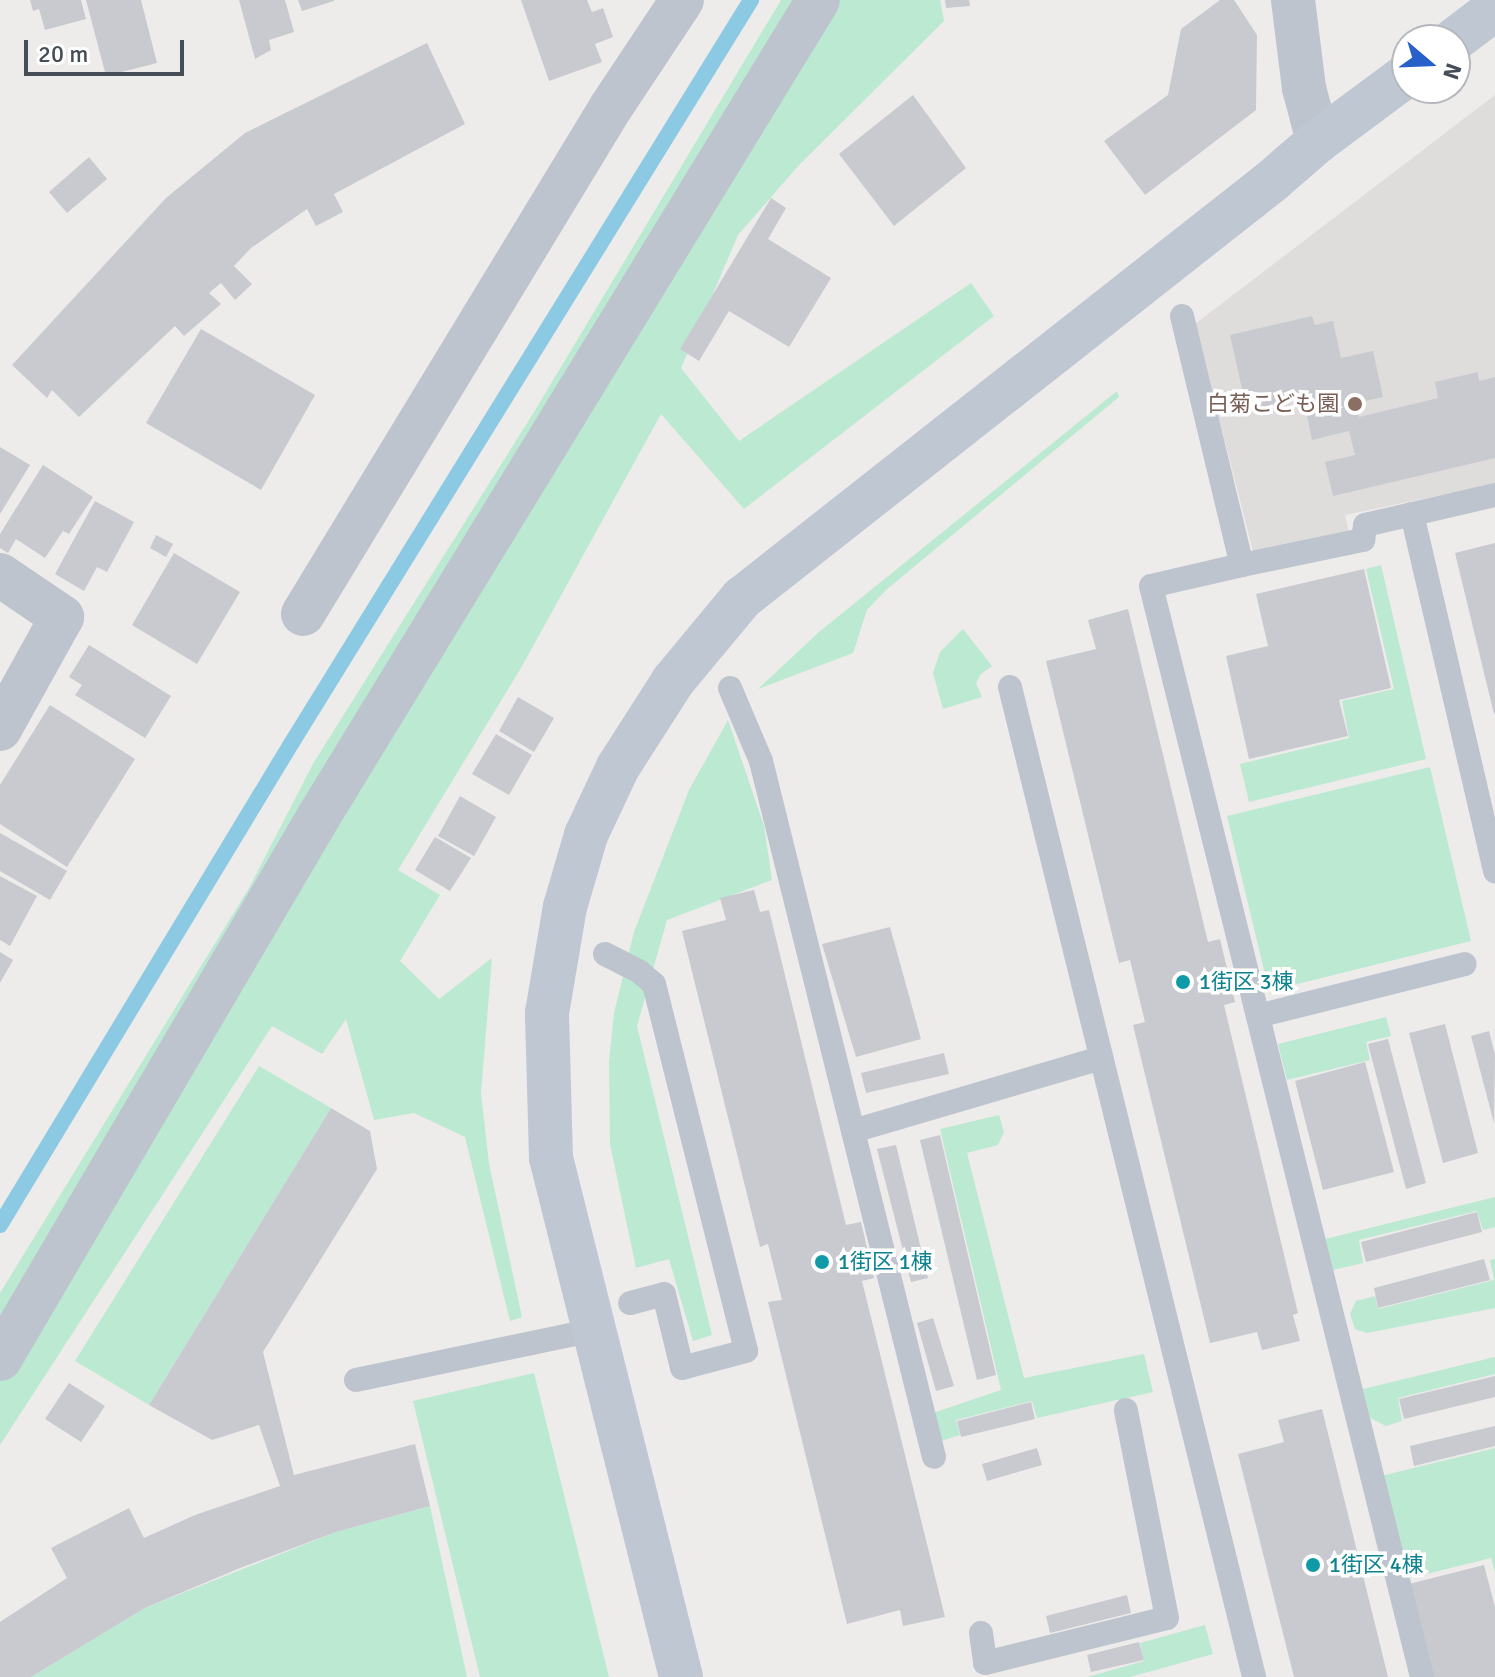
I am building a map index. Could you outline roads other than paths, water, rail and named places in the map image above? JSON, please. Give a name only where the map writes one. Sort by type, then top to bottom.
[{"type":"street","points":[[303,614],[611,107],[682,0]]},
{"type":"street","points":[[0,1359],[319,816],[818,0]]},
{"type":"street","points":[[1293,0],[1304,88],[1318,141]]},
{"type":"street","points":[[1471,27],[1495,9]]},
{"type":"street","points":[[681,1677],[551,1158],[547,1013],[565,907],[586,835],[618,767],[673,681],[742,598],[1272,181],[1318,141],[1391,87]]},
{"type":"street","points":[[0,575],[62,617],[0,729]]},
{"type":"lane","points":[[1182,316],[1242,565]]},
{"type":"lane","points":[[1422,1677],[1151,586],[1363,540],[1365,525],[1495,495]]},
{"type":"lane","points":[[1412,514],[1495,872]]},
{"type":"lane","points":[[1010,687],[1254,1677]]},
{"type":"lane","points":[[730,688],[761,761],[934,1457]]},
{"type":"lane","points":[[605,954],[640,972],[654,984],[746,1351],[682,1368],[664,1294],[630,1303]]},
{"type":"lane","points":[[1258,1016],[1465,964]]},
{"type":"lane","points":[[853,1131],[1101,1058]]},
{"type":"lane","points":[[356,1380],[594,1330]]},
{"type":"lane","points":[[981,1677],[976,1634],[985,1663],[1167,1618],[1126,1410]]},
{"type":"waterway","points":[[0,1225],[291,744],[751,0]]},
{"type":"place","name":"白菊こども園","points":[[1355,404]]},
{"type":"place","name":"1街区 3棟","points":[[1183,982]]},
{"type":"place","name":"1街区 1棟","points":[[822,1262]]},
{"type":"place","name":"1街区 4棟","points":[[1313,1565]]}]
